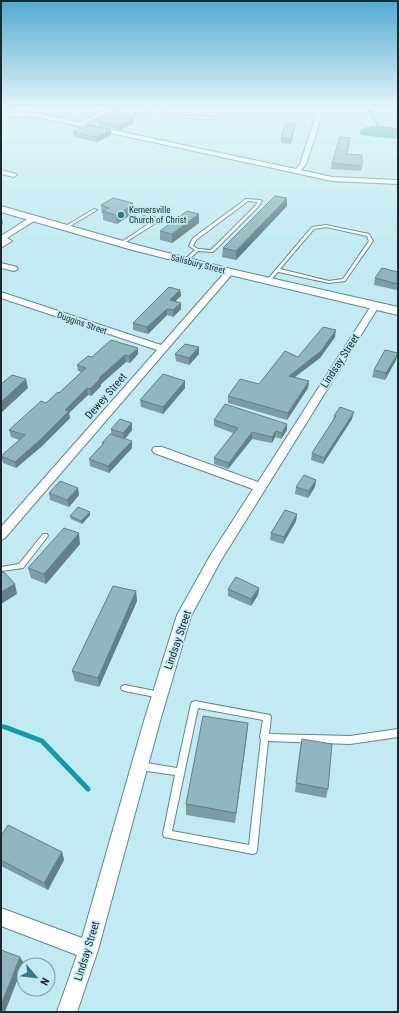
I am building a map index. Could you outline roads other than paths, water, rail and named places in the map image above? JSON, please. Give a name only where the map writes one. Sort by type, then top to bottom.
[{"type":"main road","name":"Salisbury Street","points":[[1,209],[185,261],[398,311]]},
{"type":"street","points":[[224,156],[341,180],[398,182]]},
{"type":"street","points":[[297,172],[303,164],[306,156]]},
{"type":"street","points":[[1,172],[14,175]]},
{"type":"street","points":[[1,246],[8,241],[1,239],[35,218]]},
{"type":"street","points":[[1,265],[14,269]]},
{"type":"street","name":"Dewey Street","points":[[1,535],[230,272]]},
{"type":"street","name":"Duggins Street","points":[[1,295],[112,333],[163,348]]},
{"type":"street","name":"Lindsay Street","points":[[67,1012],[88,950],[184,615],[215,559],[260,486],[293,427],[375,306]]},
{"type":"street","points":[[158,450],[260,486]]},
{"type":"street","points":[[1,917],[88,950]]},
{"type":"lane","points":[[185,261],[197,250],[212,251],[256,207],[260,201],[247,200],[194,239],[191,246],[197,250]]},
{"type":"lane","points":[[121,244],[155,222],[156,219],[123,205]]},
{"type":"lane","points":[[66,228],[95,210]]},
{"type":"lane","points":[[268,281],[277,270],[313,228],[326,226],[368,236],[371,241],[344,280],[329,282],[277,270]]},
{"type":"lane","points":[[1,570],[21,566],[45,536]]},
{"type":"lane","points":[[125,688],[160,695]]},
{"type":"lane","points":[[194,704],[267,717],[253,850],[167,834],[180,772],[194,704]]},
{"type":"lane","points":[[264,737],[350,740],[398,733]]},
{"type":"lane","points":[[140,766],[180,772]]},
{"type":"waterway","points":[[1,726],[7,728]]},
{"type":"waterway","points":[[5,727],[42,741],[88,789]]},
{"type":"place","name":"Kernersville Church of Christ","points":[[121,215]]}]
